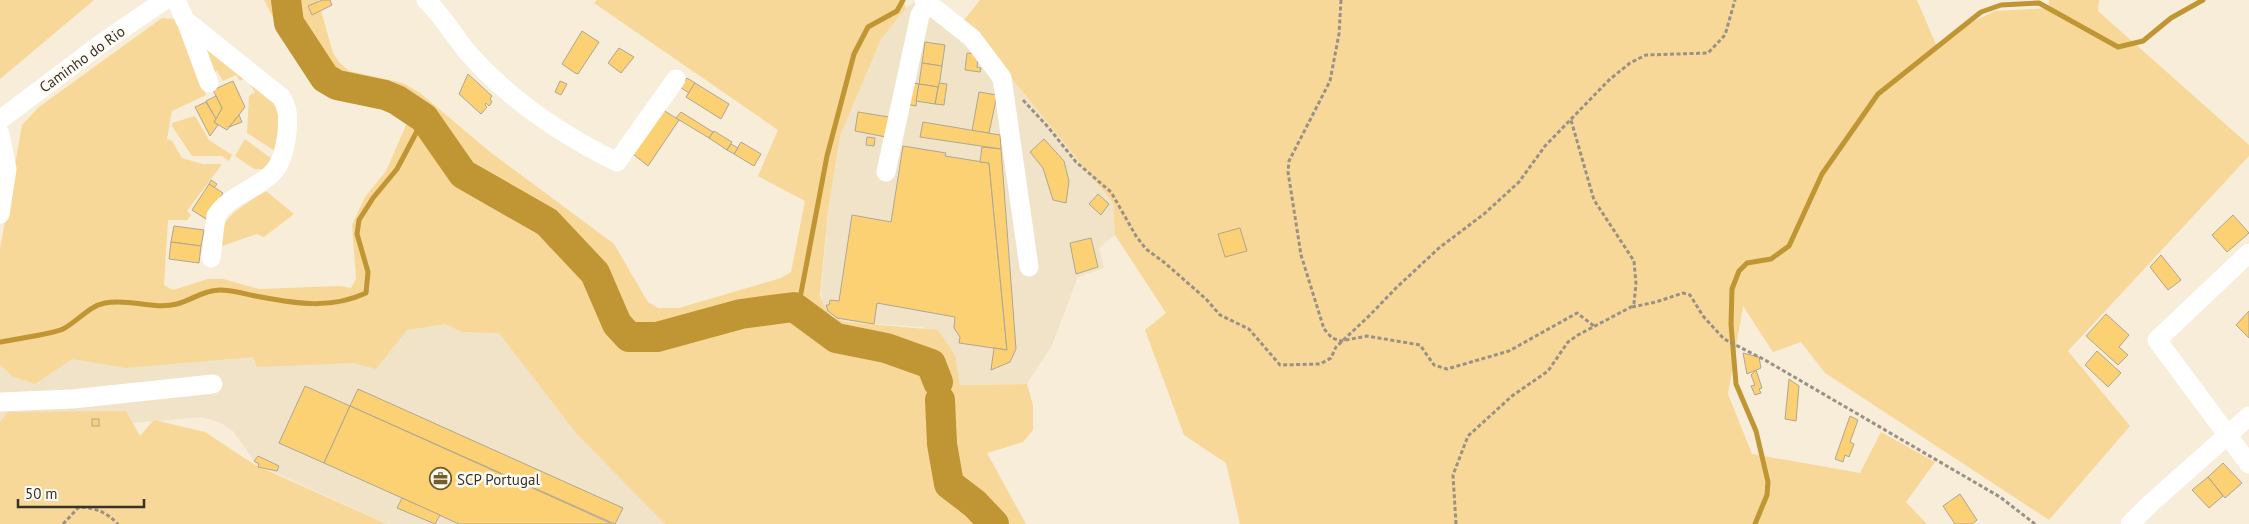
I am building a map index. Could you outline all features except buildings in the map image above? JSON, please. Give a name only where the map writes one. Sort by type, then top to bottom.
[{"type":"street","name":"Caminho do Rio","points":[[0,120],[106,40],[165,0]]},
{"type":"street","points":[[176,0],[209,83]]},
{"type":"street","points":[[426,0],[441,14],[469,54],[523,105],[582,145],[617,162],[676,79]]},
{"type":"street","points":[[886,172],[920,15],[926,1],[972,38],[1002,78],[1029,267]]},
{"type":"street","points":[[185,20],[281,96],[287,105],[288,117],[285,147],[277,170],[270,177],[228,202],[219,210],[216,216],[211,258]]},
{"type":"street","points":[[0,134],[7,169],[0,214]]},
{"type":"street","points":[[2249,254],[2157,340],[2249,464]]},
{"type":"street","points":[[0,402],[72,399],[213,384]]},
{"type":"street","points":[[2130,524],[2151,502],[2249,416]]},
{"type":"path","points":[[1341,0],[1339,34],[1330,81],[1288,161],[1288,172],[1304,264],[1324,329],[1332,338],[1341,342],[1367,336],[1420,345],[1434,365],[1447,369],[1509,351],[1577,313],[1594,326]]},
{"type":"path","points":[[1022,99],[1048,127],[1076,162],[1112,192],[1136,236],[1146,249],[1206,299],[1220,315],[1249,329],[1280,365],[1320,364],[1331,358],[1336,347],[1439,248],[1484,214],[1519,182],[1545,146],[1610,80],[1630,63],[1646,55],[1708,53],[1726,35],[1735,0]]},
{"type":"path","points":[[1571,120],[1594,200],[1634,261],[1636,284],[1634,303],[1631,307]]},
{"type":"path","points":[[1456,524],[1453,474],[1468,436],[1512,396],[1548,371],[1568,342],[1631,307],[1656,302],[1683,292],[1690,295],[1703,316],[1724,339],[1765,360],[2000,497],[2035,524]]},
{"type":"path","points":[[63,524],[79,507],[94,508],[108,514],[118,524]]},
{"type":"shaded area","points":[[0,0],[94,0],[0,79]]},
{"type":"shaded area","points":[[264,0],[318,0],[333,53],[349,71],[403,83],[420,93],[490,152],[614,244],[648,302],[658,308],[679,308],[781,278],[791,272],[805,201],[758,176],[778,130],[594,3],[597,0],[903,0],[906,8],[881,39],[840,136],[828,210],[820,295],[828,313],[845,322],[938,330],[955,355],[960,385],[1027,384],[1033,405],[1033,430],[1023,442],[987,453],[1026,524],[665,524],[577,434],[499,333],[462,332],[445,324],[407,330],[376,369],[354,363],[257,367],[253,357],[126,368],[72,359],[35,384],[12,376],[0,365],[0,249],[22,125],[39,107],[162,18],[174,19],[181,25],[206,95],[172,111],[167,139],[172,141],[182,158],[203,164],[222,164],[187,211],[191,215],[187,220],[168,220],[164,285],[173,290],[208,279],[223,279],[259,289],[339,286],[351,288],[356,279],[352,225],[365,197],[386,171],[407,123],[383,106],[330,93],[290,50]]},
{"type":"shaded area","points":[[918,0],[964,20],[1113,203],[1115,235],[1099,248],[1104,268],[1078,277],[1052,345],[1027,384],[960,385],[955,355],[922,327],[845,322],[834,319],[823,307],[821,293],[828,210],[840,136],[881,39],[906,8]]},
{"type":"shaded area","points":[[980,0],[1917,0],[1937,47],[1966,25],[1995,11],[2049,8],[2049,0],[2099,0],[2098,11],[2249,145],[2249,156],[2068,351],[2130,426],[2049,520],[1825,373],[1801,342],[1773,352],[1743,306],[1728,394],[1752,454],[1860,473],[1881,432],[1935,462],[1906,502],[1927,524],[1240,524],[1226,463],[1184,435],[1145,330],[1166,313],[1115,235],[1113,203],[964,20]]},
{"type":"shaded area","points":[[202,43],[249,76],[240,81],[236,75],[223,81],[217,71],[211,73]]},
{"type":"shaded area","points":[[254,80],[279,109],[278,153],[247,133],[249,96],[255,92],[249,83]]},
{"type":"shaded area","points":[[195,116],[209,140],[232,155],[229,161],[222,156],[192,156],[172,126],[172,123]]},
{"type":"shaded area","points":[[245,139],[272,159],[263,169],[254,169],[235,156]]},
{"type":"shaded area","points":[[266,191],[294,214],[264,237],[257,234],[222,246],[221,236],[223,227],[228,220],[241,207]]},
{"type":"shaded area","points":[[442,273],[690,524],[388,524],[269,470],[258,467],[233,431],[221,423],[202,417],[99,426],[0,422],[0,365],[12,376],[64,357]]},
{"type":"shaded area","points":[[126,411],[140,436],[154,420],[205,432],[255,465],[387,524],[0,524],[0,422],[8,412]]},
{"type":"waterway","points":[[286,0],[289,23],[325,78],[337,85],[385,95],[397,100],[424,118],[463,174],[547,222],[595,273],[617,324],[629,337],[657,337],[741,314],[794,307],[836,338],[886,348],[931,364],[938,382]]},
{"type":"waterway","points":[[794,307],[801,293],[827,156],[854,54],[868,27],[897,11],[903,0]]},
{"type":"waterway","points":[[1755,524],[1767,495],[1768,482],[1756,431],[1736,384],[1731,324],[1732,289],[1739,271],[1747,263],[1771,259],[1789,246],[1822,174],[1878,94],[1981,12],[2001,5],[2039,3],[2118,47],[2143,41],[2171,18],[2203,0]]},
{"type":"waterway","points":[[0,342],[58,331],[94,307],[105,303],[123,302],[159,306],[177,304],[203,293],[220,290],[288,302],[314,304],[340,301],[366,293],[368,272],[357,234],[359,220],[373,198],[397,169],[424,118]]},
{"type":"waterway","points":[[940,400],[942,444],[949,484],[975,504],[994,524]]},
{"type":"place","name":"SCP Portugal","points":[[441,479]]}]
